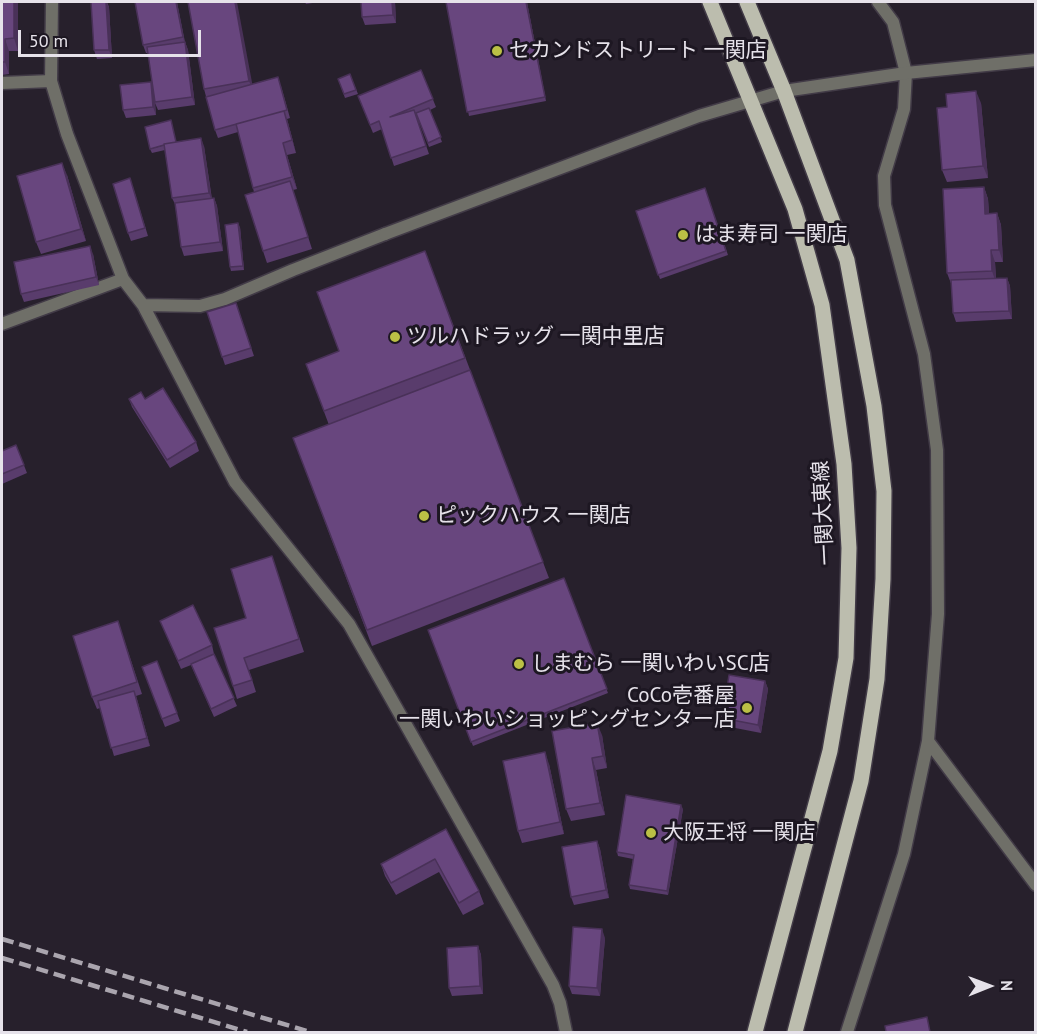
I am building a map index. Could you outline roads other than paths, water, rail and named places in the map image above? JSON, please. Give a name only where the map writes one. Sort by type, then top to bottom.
[{"type":"main road","name":"一関大東線","points":[[710,2],[795,209],[822,305],[844,464],[849,548],[846,658],[830,751],[755,1032]]},
{"type":"main road","points":[[747,2],[784,91],[847,260],[874,406],[884,491],[883,579],[877,679],[861,781],[795,1032]]},
{"type":"street","points":[[52,2],[51,81],[67,134],[123,279],[143,305],[235,482],[349,624],[553,985],[560,1003],[566,1032]]},
{"type":"street","points":[[847,1032],[904,854],[927,741],[938,614],[937,450],[924,354],[885,205],[884,176],[904,110],[906,73],[893,22],[878,2]]},
{"type":"street","points":[[143,305],[200,306],[225,299],[385,234],[668,128],[784,91],[906,73],[1035,60]]},
{"type":"street","points":[[2,84],[51,81]]},
{"type":"street","points":[[2,324],[123,279]]},
{"type":"street","points":[[927,741],[1035,885]]},
{"type":"railway","points":[[2,939],[310,1032]]},
{"type":"railway","points":[[2,958],[247,1032]]},
{"type":"place","name":"セカンドストリート 一関店","points":[[497,51]]},
{"type":"place","name":"はま寿司 一関店","points":[[683,235]]},
{"type":"place","name":"ツルハドラッグ 一関中里店","points":[[395,337]]},
{"type":"place","name":"ピックハウス 一関店","points":[[424,516]]},
{"type":"place","name":"しまむら 一関いわいSC店","points":[[519,664]]},
{"type":"place","name":"CoCo壱番屋 一関いわいショッピングセンター店","points":[[747,708]]},
{"type":"place","name":"大阪王将 一関店","points":[[651,833]]}]
